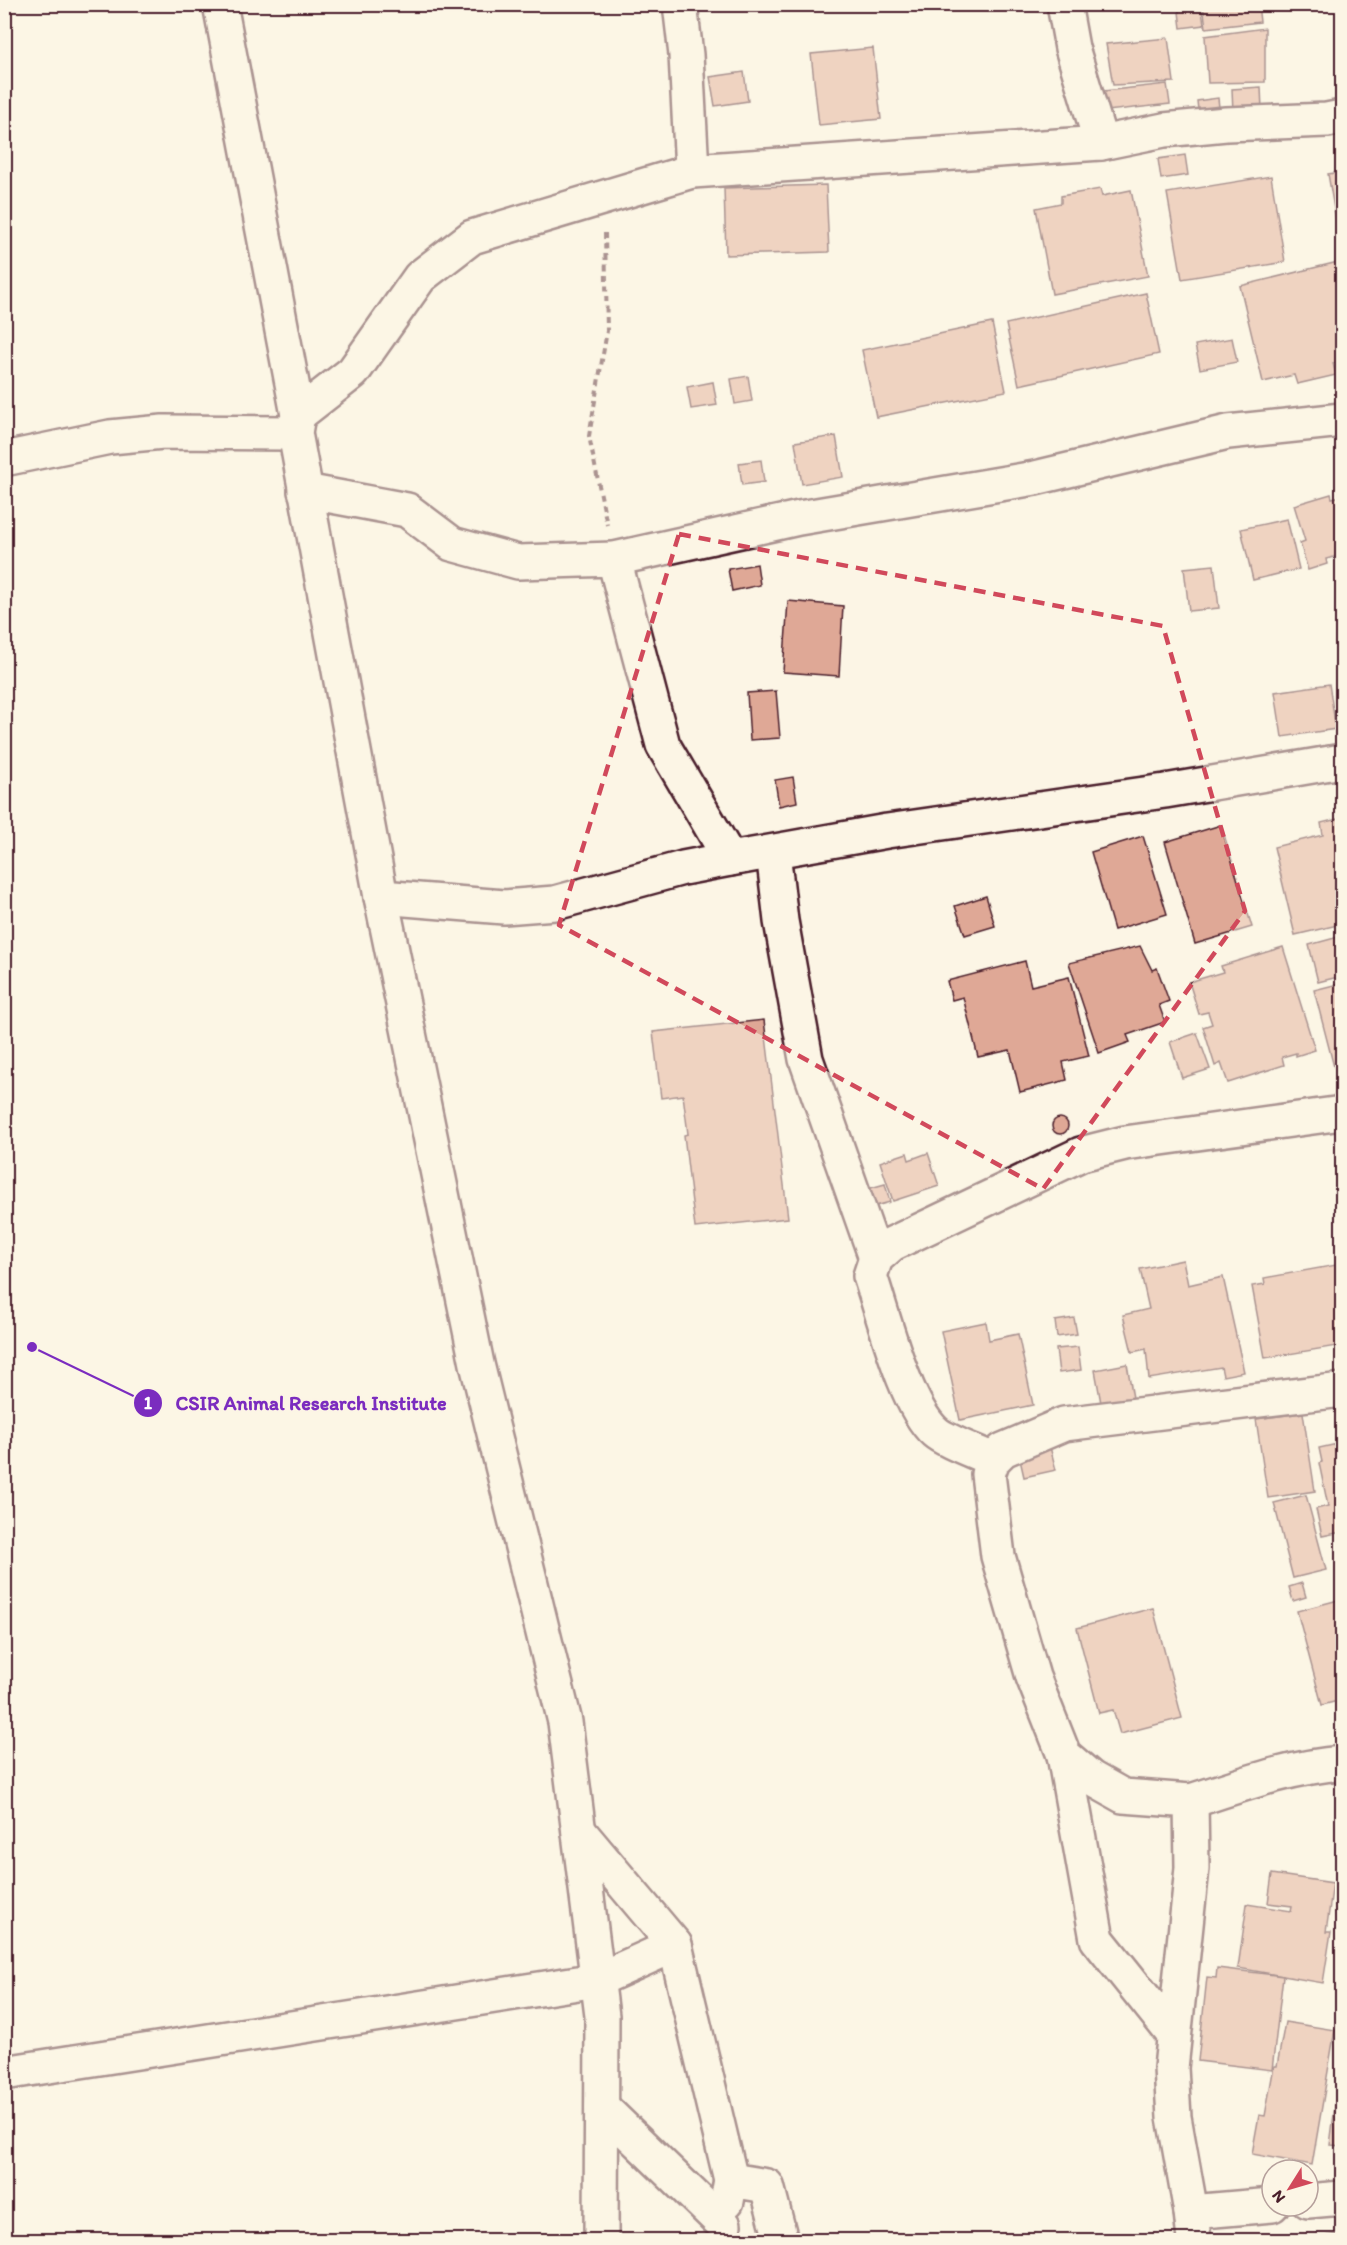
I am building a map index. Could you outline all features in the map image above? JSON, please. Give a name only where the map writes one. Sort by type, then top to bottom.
[{"type":"street","points":[[220,4],[297,424],[305,491],[381,897],[477,1364],[565,1722],[602,2016],[601,2241]]},
{"type":"street","points":[[680,4],[686,55],[692,171]]},
{"type":"street","points":[[1064,4],[1072,48],[1101,142]]},
{"type":"street","points":[[4,459],[121,436],[297,424],[353,372],[420,277],[472,237],[692,171],[1101,142],[1164,130],[1226,124],[1327,120],[1342,117]]},
{"type":"street","points":[[305,491],[407,510],[452,544],[518,562],[614,559],[799,518],[1035,478],[1228,432],[1342,420]]},
{"type":"street","points":[[614,559],[663,745],[730,859]]},
{"type":"street","points":[[381,897],[504,907],[555,903],[683,868],[730,859],[887,831],[1164,791],[1342,761]]},
{"type":"street","points":[[773,852],[781,921],[806,1059],[876,1258]]},
{"type":"street","points":[[993,1460],[935,1433],[921,1414],[910,1394],[870,1276],[876,1258],[892,1244],[1081,1154],[1125,1143],[1342,1113]]},
{"type":"street","points":[[1174,2035],[1097,1939],[1064,1755],[1033,1677],[998,1556],[988,1474],[993,1460],[1003,1450],[1064,1424],[1342,1390]]},
{"type":"street","points":[[1064,1755],[1091,1778],[1123,1796],[1191,1801],[1257,1779],[1320,1765],[1342,1763]]},
{"type":"street","points":[[1191,1801],[1192,1868],[1171,2068],[1174,2117],[1193,2226],[1260,2208]]},
{"type":"street","points":[[579,1831],[675,1945],[731,2180],[729,2233]]},
{"type":"street","points":[[4,2073],[597,1980],[675,1945]]},
{"type":"street","points":[[602,2106],[729,2233]]},
{"type":"street","points":[[731,2180],[767,2186],[780,2241]]},
{"type":"street","points":[[1320,2200],[1342,2198]]},
{"type":"path","points":[[604,196],[607,331],[589,436],[614,559]]},
{"type":"highlighted area","points":[[679,534],[1163,626],[1245,911],[1043,1189],[559,925]]},
{"type":"building","points":[[1178,4],[1201,4],[1204,25],[1181,28]]},
{"type":"building","points":[[1203,4],[1258,4],[1260,22],[1206,28]]},
{"type":"building","points":[[1265,28],[1265,82],[1208,83],[1205,36]]},
{"type":"building","points":[[1168,38],[1174,82],[1113,85],[1106,44]]},
{"type":"building","points":[[873,48],[881,119],[819,125],[811,54]]},
{"type":"building","points":[[744,72],[748,101],[715,106],[710,77]]},
{"type":"building","points":[[1167,84],[1170,104],[1107,111],[1104,91]]},
{"type":"building","points":[[1261,87],[1262,110],[1233,112],[1232,89]]},
{"type":"building","points":[[1218,98],[1220,117],[1199,119],[1197,101]]},
{"type":"building","points":[[1185,155],[1188,175],[1161,179],[1158,159]]},
{"type":"building","points":[[1342,172],[1342,255],[1328,174]]},
{"type":"building","points":[[1271,176],[1285,262],[1182,279],[1167,193]]},
{"type":"building","points":[[826,185],[829,252],[726,255],[724,188]]},
{"type":"building","points":[[1100,189],[1102,196],[1131,190],[1148,276],[1052,294],[1036,208],[1061,203],[1061,196]]},
{"type":"building","points":[[1342,261],[1342,361],[1333,363],[1336,375],[1297,384],[1294,375],[1263,382],[1240,286]]},
{"type":"building","points":[[1146,293],[1159,354],[1019,385],[1006,324]]},
{"type":"building","points":[[992,323],[1006,391],[876,417],[862,350]]},
{"type":"building","points":[[1232,338],[1237,362],[1200,369],[1195,345]]},
{"type":"building","points":[[748,376],[752,401],[735,404],[731,379]]},
{"type":"building","points":[[713,382],[717,405],[691,409],[687,387]]},
{"type":"building","points":[[836,436],[843,477],[802,484],[795,442]]},
{"type":"building","points":[[761,460],[764,482],[742,485],[739,463]]},
{"type":"building","points":[[1331,494],[1332,498],[1342,496],[1342,555],[1326,559],[1327,564],[1308,570],[1300,543],[1305,541],[1294,505]]},
{"type":"building","points":[[1287,519],[1299,569],[1253,580],[1241,529]]},
{"type":"building","points":[[757,564],[760,585],[732,591],[728,569]]},
{"type":"building","points":[[1214,565],[1219,608],[1189,611],[1184,568]]},
{"type":"building","points":[[788,601],[843,606],[839,676],[783,672]]},
{"type":"building","points":[[1329,684],[1336,729],[1282,737],[1275,692]]},
{"type":"building","points":[[776,691],[780,738],[750,740],[747,693]]},
{"type":"building","points":[[793,777],[797,802],[779,806],[775,780]]},
{"type":"building","points":[[1342,818],[1342,924],[1295,935],[1274,847],[1323,835],[1321,823]]},
{"type":"building","points":[[1221,825],[1252,927],[1195,944],[1165,842]]},
{"type":"building","points":[[1143,836],[1167,914],[1114,930],[1091,852]]},
{"type":"building","points":[[986,896],[995,926],[965,935],[955,906]]},
{"type":"building","points":[[1342,936],[1342,976],[1318,982],[1309,945]]},
{"type":"building","points":[[1140,946],[1152,970],[1157,968],[1169,1001],[1159,1005],[1165,1022],[1127,1035],[1130,1042],[1099,1053],[1069,963]]},
{"type":"building","points":[[1283,947],[1315,1050],[1296,1056],[1296,1053],[1282,1057],[1284,1065],[1228,1083],[1221,1063],[1215,1066],[1203,1027],[1212,1024],[1208,1012],[1199,1014],[1189,982],[1223,972],[1221,966]]},
{"type":"building","points":[[1025,961],[1031,986],[1069,977],[1089,1056],[1063,1062],[1067,1080],[1020,1092],[1010,1050],[978,1057],[963,997],[952,1000],[947,981]]},
{"type":"building","points":[[1342,983],[1342,1065],[1334,1067],[1314,990]]},
{"type":"building","points":[[764,1020],[788,1218],[695,1228],[684,1135],[688,1134],[683,1095],[661,1098],[653,1032]]},
{"type":"building","points":[[1197,1033],[1210,1069],[1182,1078],[1170,1042]]},
{"type":"building","points":[[1057,1118],[1063,1118],[1068,1126],[1066,1132],[1057,1134],[1052,1129],[1052,1123]]},
{"type":"building","points":[[907,1153],[909,1160],[928,1153],[939,1186],[893,1201],[880,1162]]},
{"type":"building","points":[[885,1184],[890,1202],[872,1207],[867,1189]]},
{"type":"building","points":[[1183,1260],[1188,1285],[1223,1277],[1244,1372],[1223,1376],[1221,1367],[1149,1379],[1146,1349],[1132,1352],[1123,1315],[1149,1309],[1140,1269]]},
{"type":"building","points":[[1336,1265],[1337,1270],[1342,1270],[1342,1350],[1337,1352],[1336,1346],[1265,1358],[1252,1286],[1265,1284],[1264,1278]]},
{"type":"building","points":[[1074,1318],[1077,1334],[1057,1337],[1055,1321]]},
{"type":"building","points":[[986,1322],[989,1340],[1018,1334],[1033,1405],[960,1420],[941,1331]]},
{"type":"building","points":[[1078,1347],[1081,1370],[1059,1373],[1056,1349]]},
{"type":"building","points":[[1127,1364],[1133,1398],[1101,1403],[1095,1370]]},
{"type":"building","points":[[1303,1413],[1315,1491],[1268,1498],[1256,1419]]},
{"type":"building","points":[[1342,1443],[1342,1532],[1322,1536],[1316,1509],[1328,1506],[1319,1463],[1322,1462],[1319,1448]]},
{"type":"building","points":[[1050,1447],[1056,1470],[1024,1477],[1019,1455]]},
{"type":"building","points":[[1306,1495],[1326,1570],[1293,1578],[1274,1503]]},
{"type":"building","points":[[1302,1583],[1306,1597],[1293,1601],[1289,1587]]},
{"type":"building","points":[[1342,1599],[1342,1700],[1322,1705],[1297,1611]]},
{"type":"building","points":[[1153,1608],[1182,1718],[1120,1734],[1113,1710],[1099,1713],[1077,1628]]},
{"type":"building","points":[[1272,1874],[1333,1883],[1326,1932],[1331,1932],[1323,1983],[1238,1968],[1247,1904],[1291,1911],[1292,1906],[1268,1903]]},
{"type":"building","points":[[1217,1968],[1283,1976],[1272,2070],[1198,2061],[1207,1977],[1216,1978]]},
{"type":"building","points":[[1285,2022],[1335,2030],[1313,2158],[1274,2158],[1252,2154],[1259,2115],[1265,2116],[1274,2066],[1277,2066]]},
{"type":"building","points":[[1338,2083],[1342,2084],[1342,2146],[1330,2145]]},
{"type":"building","points":[[1342,2234],[1342,2240],[1327,2240],[1327,2236]]},
{"type":"place","name":"CSIR Animal Research Institute","points":[[32,1347]]}]
